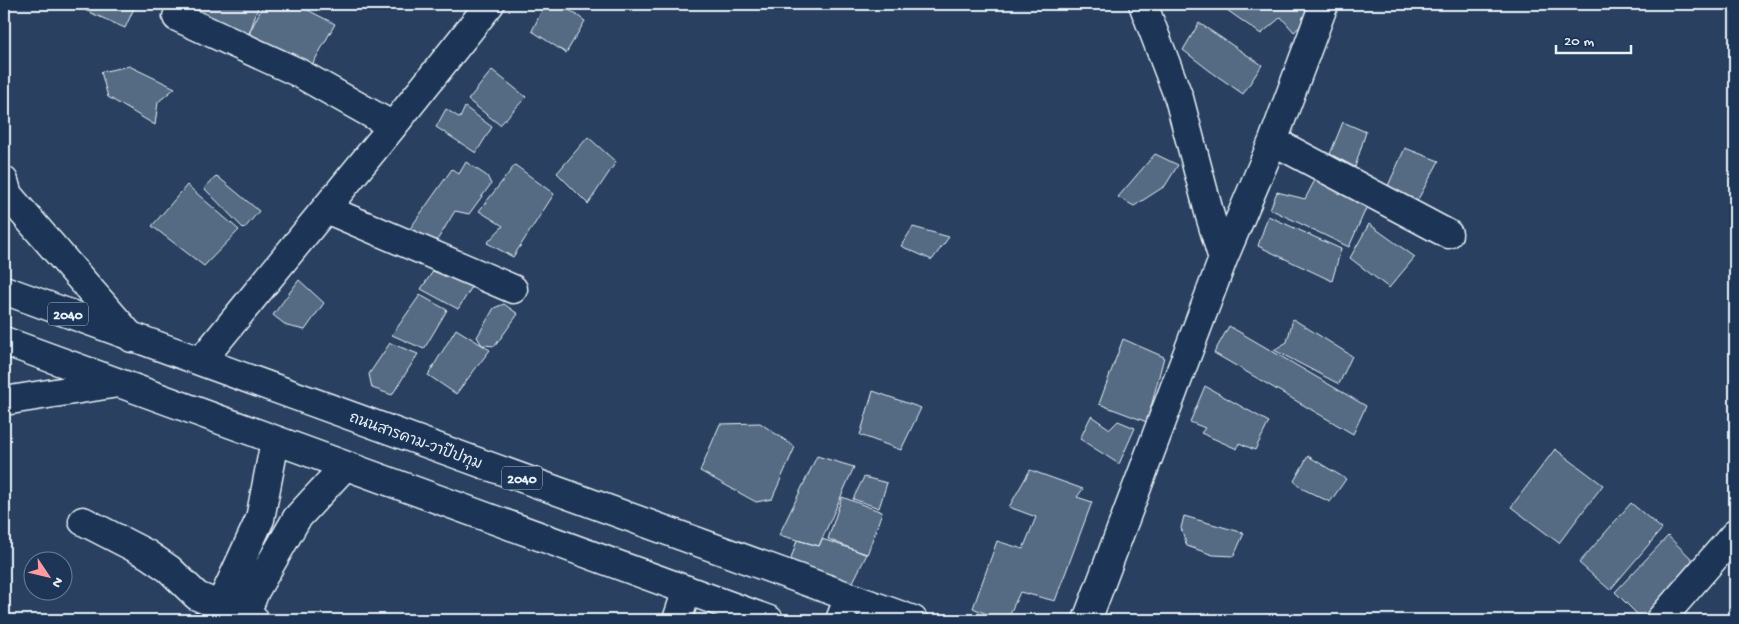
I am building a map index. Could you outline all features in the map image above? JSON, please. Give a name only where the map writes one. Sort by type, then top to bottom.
[{"type":"main road","points":[[201,361],[326,209],[490,4]]},
{"type":"main road","points":[[1143,4],[1179,98],[1223,259]]},
{"type":"main road","points":[[1087,620],[1223,259],[1273,141],[1324,4]]},
{"type":"main road","points":[[177,16],[297,72],[393,126]]},
{"type":"main road","points":[[1273,141],[1448,234]]},
{"type":"main road","points":[[4,181],[8,195],[132,338]]},
{"type":"main road","points":[[326,209],[513,288]]},
{"type":"main road","name":"ถนนสารคาม-วาปีปทุม","points":[[4,290],[132,338],[201,361],[844,609],[913,620]]},
{"type":"main road","points":[[4,342],[768,620]]},
{"type":"main road","points":[[4,402],[118,384]]},
{"type":"main road","points":[[240,614],[276,441]]},
{"type":"main road","points":[[240,614],[297,518],[345,466]]},
{"type":"main road","points":[[83,521],[146,554],[170,569],[197,596],[240,614]]},
{"type":"main road","points":[[1660,620],[1735,534]]},
{"type":"main road","points":[[677,620],[687,590]]},
{"type":"building","points":[[71,4],[136,4],[125,28]]},
{"type":"building","points":[[188,4],[259,4],[248,38],[187,6]]},
{"type":"building","points":[[264,4],[296,4],[335,24],[311,67],[249,33]]},
{"type":"building","points":[[545,4],[561,4],[585,21],[566,53],[532,31]]},
{"type":"building","points":[[1236,4],[1307,4],[1314,14],[1294,32],[1281,17],[1261,34],[1227,10]]},
{"type":"building","points":[[1199,23],[1262,65],[1243,94],[1183,50]]},
{"type":"building","points":[[129,66],[175,88],[158,102],[155,125],[108,97],[101,72]]},
{"type":"building","points":[[492,70],[526,97],[500,125],[468,100]]},
{"type":"building","points":[[465,107],[492,127],[476,153],[436,127],[446,109],[460,118]]},
{"type":"building","points":[[1343,122],[1366,132],[1355,167],[1330,154]]},
{"type":"building","points":[[588,137],[616,162],[588,204],[557,173]]},
{"type":"building","points":[[1405,148],[1439,161],[1417,201],[1387,188]]},
{"type":"building","points":[[1155,154],[1178,165],[1165,186],[1134,206],[1118,197]]},
{"type":"building","points":[[466,162],[487,176],[491,184],[469,214],[455,211],[436,242],[409,230],[452,169],[459,174]]},
{"type":"building","points":[[515,165],[554,194],[513,257],[487,243],[503,226],[479,211]]},
{"type":"building","points":[[217,176],[259,211],[244,229],[204,188]]},
{"type":"building","points":[[1316,178],[1368,204],[1349,247],[1270,209],[1277,192],[1305,199]]},
{"type":"building","points":[[187,185],[239,230],[204,266],[152,226]]},
{"type":"building","points":[[1268,216],[1341,249],[1332,281],[1258,246]]},
{"type":"building","points":[[1369,224],[1415,257],[1389,288],[1350,258]]},
{"type":"building","points":[[913,227],[949,237],[932,260],[901,246]]},
{"type":"building","points":[[436,267],[475,282],[458,309],[421,289]]},
{"type":"building","points":[[299,280],[324,303],[305,330],[287,326],[273,315]]},
{"type":"building","points":[[420,295],[447,310],[424,349],[392,335]]},
{"type":"building","points":[[504,304],[518,314],[495,346],[482,345],[477,337],[494,308]]},
{"type":"building","points":[[1293,319],[1352,356],[1339,384],[1274,350],[1287,342]]},
{"type":"building","points":[[1229,326],[1366,406],[1353,434],[1214,353]]},
{"type":"building","points":[[456,329],[490,350],[456,394],[428,375]]},
{"type":"building","points":[[1123,339],[1164,357],[1147,422],[1099,404]]},
{"type":"building","points":[[390,343],[418,354],[392,395],[372,388],[369,374]]},
{"type":"building","points":[[1205,386],[1269,422],[1255,450],[1239,443],[1237,449],[1201,433],[1205,428],[1190,422]]},
{"type":"building","points":[[873,391],[921,408],[901,450],[860,435]]},
{"type":"building","points":[[1091,416],[1110,429],[1118,421],[1135,428],[1119,464],[1080,439]]},
{"type":"building","points":[[760,423],[795,447],[772,499],[756,502],[700,471],[720,424]]},
{"type":"building","points":[[1555,449],[1603,485],[1559,543],[1511,507]]},
{"type":"building","points":[[817,456],[854,467],[819,546],[779,535]]},
{"type":"building","points":[[1308,456],[1346,479],[1330,502],[1303,489],[1294,481]]},
{"type":"building","points":[[1030,470],[1083,489],[1077,497],[1092,502],[1055,601],[1020,592],[1007,620],[1000,620],[973,608],[997,541],[1023,549],[1036,517],[1009,507]]},
{"type":"building","points":[[864,477],[887,483],[879,508],[853,499]]},
{"type":"building","points":[[842,497],[882,512],[867,555],[828,539]]},
{"type":"building","points":[[1631,503],[1662,529],[1610,590],[1579,563]]},
{"type":"building","points":[[1184,516],[1244,533],[1234,556],[1213,555],[1187,546],[1181,528]]},
{"type":"building","points":[[1668,536],[1696,563],[1642,619],[1615,592]]},
{"type":"building","points":[[822,539],[867,554],[851,586],[790,562],[797,540],[819,546]]}]
